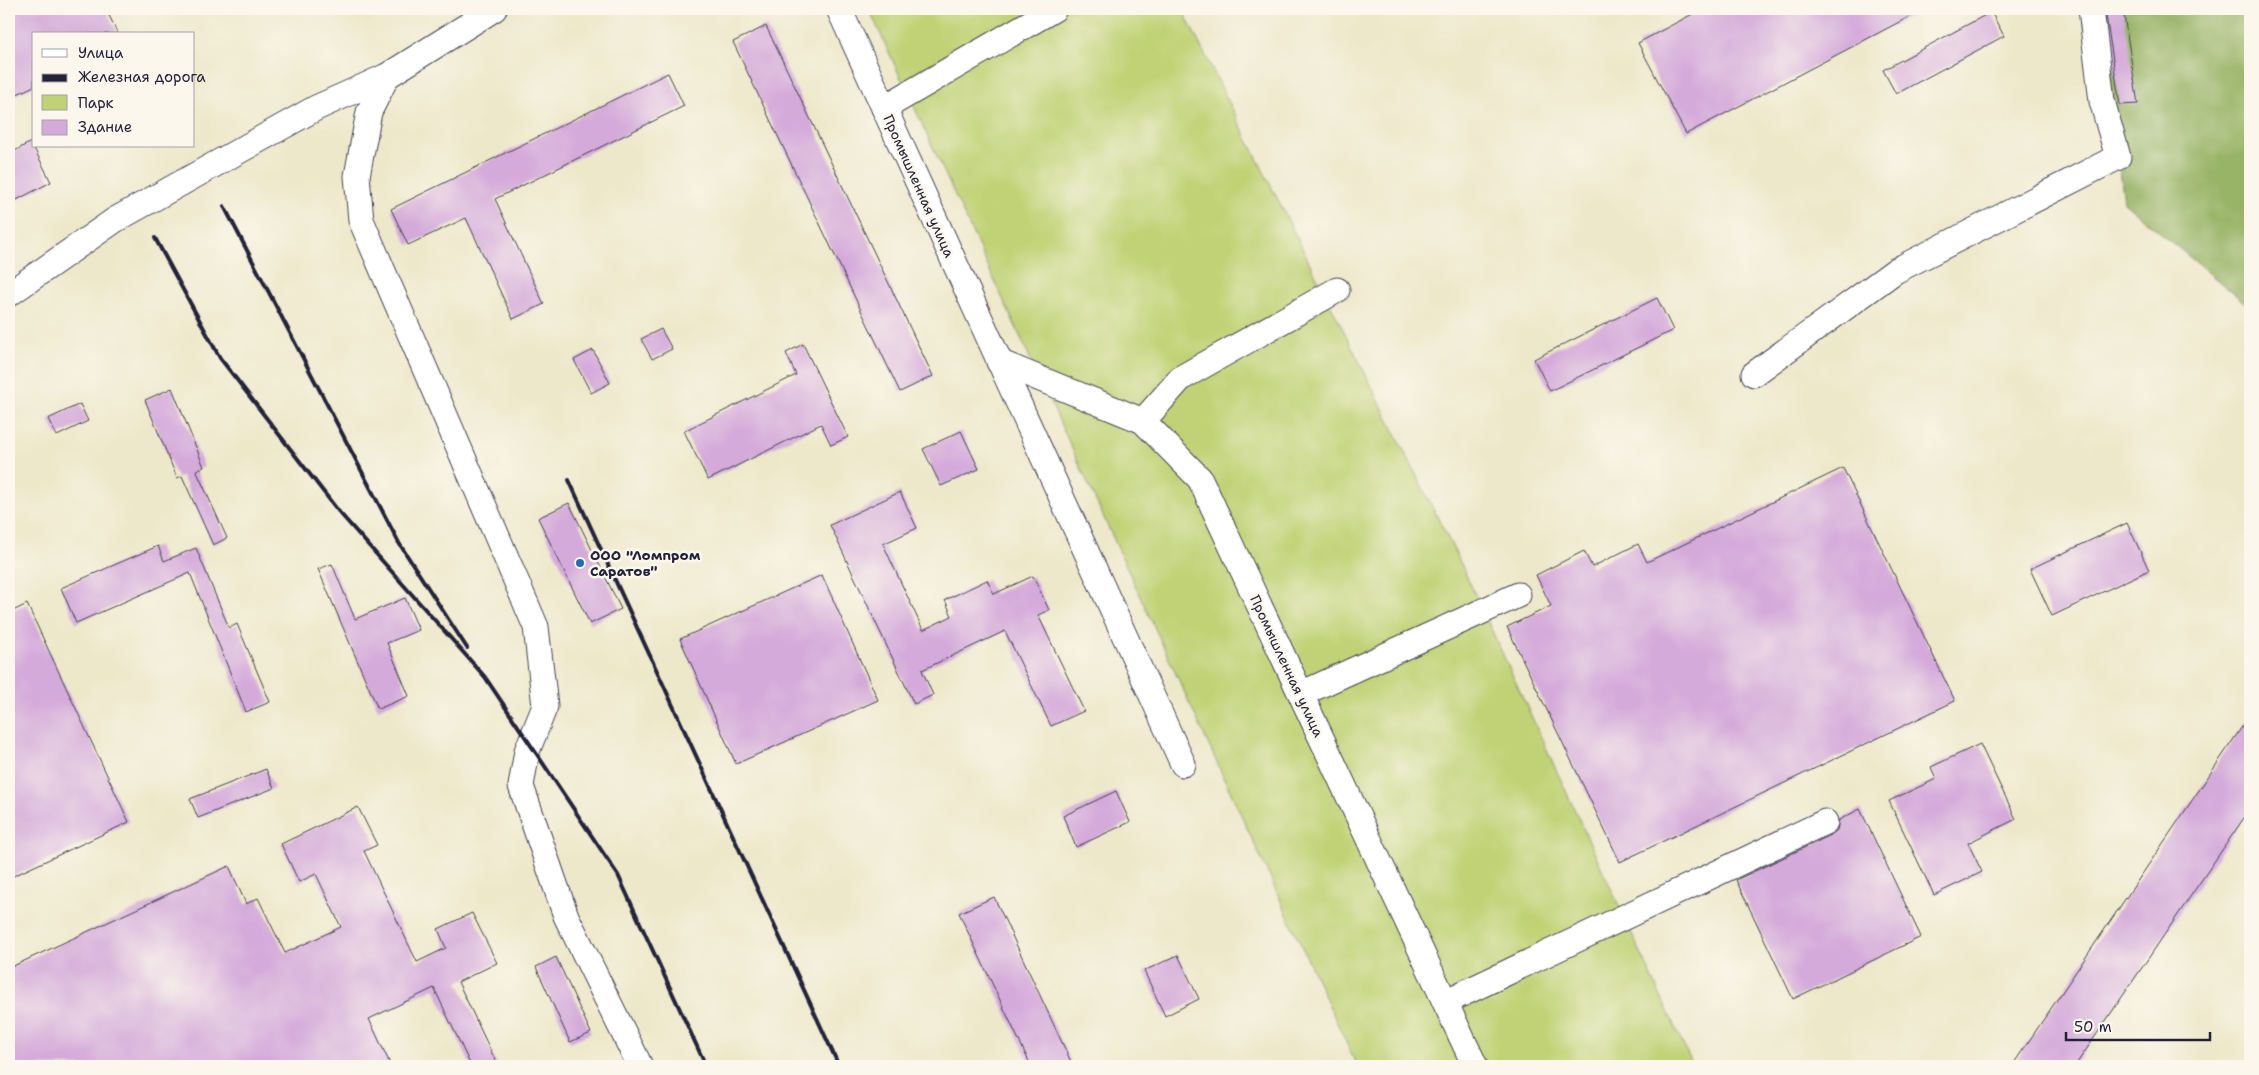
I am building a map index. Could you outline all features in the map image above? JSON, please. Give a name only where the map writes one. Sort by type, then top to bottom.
[{"type":"street","points":[[9,294],[115,220],[316,108],[387,76],[494,9]]},
{"type":"street","name":"Промышленная улица","points":[[839,9],[1184,764]]},
{"type":"street","points":[[884,108],[1054,9]]},
{"type":"street","points":[[1754,374],[1895,271],[2118,156],[2102,101],[2091,9]]},
{"type":"street","points":[[387,76],[369,112],[357,176],[361,220],[536,627],[545,706],[527,750],[521,786],[566,916],[640,1066]]},
{"type":"street","points":[[1143,422],[1182,378],[1336,290]]},
{"type":"street","name":"Промышленная улица","points":[[999,362],[1143,422],[1200,479],[1475,1066]]},
{"type":"street","points":[[1301,694],[1518,595]]},
{"type":"street","points":[[1445,1002],[1825,822]]},
{"type":"green space","points":[[869,9],[1182,9],[1462,566],[1693,1066],[1357,1066]]},
{"type":"green space","points":[[2100,9],[2250,9],[2250,307],[2124,203]]},
{"type":"building","points":[[9,9],[106,9],[117,32],[32,32],[32,87],[9,98]]},
{"type":"building","points":[[1702,9],[1924,9],[1686,134],[1638,43]]},
{"type":"building","points":[[2105,9],[2123,9],[2138,104],[2120,105]]},
{"type":"building","points":[[1991,12],[2004,36],[1896,94],[1883,70]]},
{"type":"building","points":[[766,26],[933,376],[900,392],[733,42]]},
{"type":"building","points":[[668,73],[684,106],[495,199],[544,304],[513,319],[466,218],[408,245],[391,209]]},
{"type":"building","points":[[31,142],[32,148],[34,148],[51,182],[9,204],[9,154]]},
{"type":"building","points":[[1657,298],[1673,330],[1550,391],[1534,359]]},
{"type":"building","points":[[661,329],[672,349],[652,359],[641,339]]},
{"type":"building","points":[[803,344],[848,437],[831,445],[821,424],[708,480],[684,431],[796,375],[786,353]]},
{"type":"building","points":[[593,350],[610,383],[591,393],[574,360]]},
{"type":"building","points":[[172,388],[204,467],[196,470],[227,538],[213,545],[182,476],[177,478],[145,400]]},
{"type":"building","points":[[80,404],[88,421],[57,436],[48,419]]},
{"type":"building","points":[[961,431],[979,469],[941,486],[923,449]]},
{"type":"building","points":[[1843,468],[1955,701],[1620,862],[1507,627],[1551,606],[1536,575],[1584,551],[1592,567],[1638,544],[1647,562]]},
{"type":"building","points":[[900,492],[917,528],[883,544],[923,630],[952,616],[945,600],[987,580],[994,594],[1033,576],[1049,610],[1038,615],[1084,711],[1051,726],[1005,631],[922,670],[933,695],[914,704],[830,525]]},
{"type":"building","name":"ООО \"Ломпром Саратов\"","points":[[569,503],[621,609],[590,624],[538,518]]},
{"type":"building","points":[[2127,523],[2149,570],[2052,616],[2030,569]]},
{"type":"building","points":[[158,546],[164,561],[196,548],[229,628],[237,624],[270,702],[246,712],[190,573],[76,623],[61,588]]},
{"type":"building","points":[[332,564],[355,619],[405,598],[419,630],[387,643],[409,696],[378,709],[318,569]]},
{"type":"building","points":[[822,575],[878,700],[736,764],[680,639]]},
{"type":"building","points":[[27,604],[129,822],[9,878],[9,613]]},
{"type":"building","points":[[2250,715],[2250,809],[2075,1066],[2012,1066]]},
{"type":"building","points":[[1980,744],[2016,819],[1968,843],[1982,872],[1934,895],[1889,801],[1936,779],[1931,767]]},
{"type":"building","points":[[266,769],[274,788],[198,818],[190,799]]},
{"type":"building","points":[[1116,791],[1130,822],[1076,847],[1063,816]]},
{"type":"building","points":[[358,807],[377,845],[364,851],[417,962],[446,948],[438,929],[472,913],[497,963],[458,982],[498,1066],[471,1066],[434,988],[369,1019],[391,1066],[9,1066],[9,968],[229,866],[246,904],[258,898],[285,953],[341,927],[316,874],[299,882],[281,844]]},
{"type":"building","points":[[1860,809],[1921,937],[1793,999],[1736,880],[1831,835],[1837,830],[1839,820]]},
{"type":"building","points":[[994,897],[1073,1066],[1031,1066],[959,913]]},
{"type":"building","points":[[1178,955],[1199,999],[1165,1016],[1144,971]]},
{"type":"building","points":[[556,957],[591,1033],[570,1042],[536,967]]},
{"type":"railway","points":[[224,206],[399,543],[467,648]]},
{"type":"railway","points":[[155,238],[220,358],[339,512],[485,677],[618,875],[706,1066]]},
{"type":"railway","points":[[569,480],[839,1066]]},
{"type":"place","name":"ООО \"Ломпром Саратов\"","points":[[580,563]]}]
